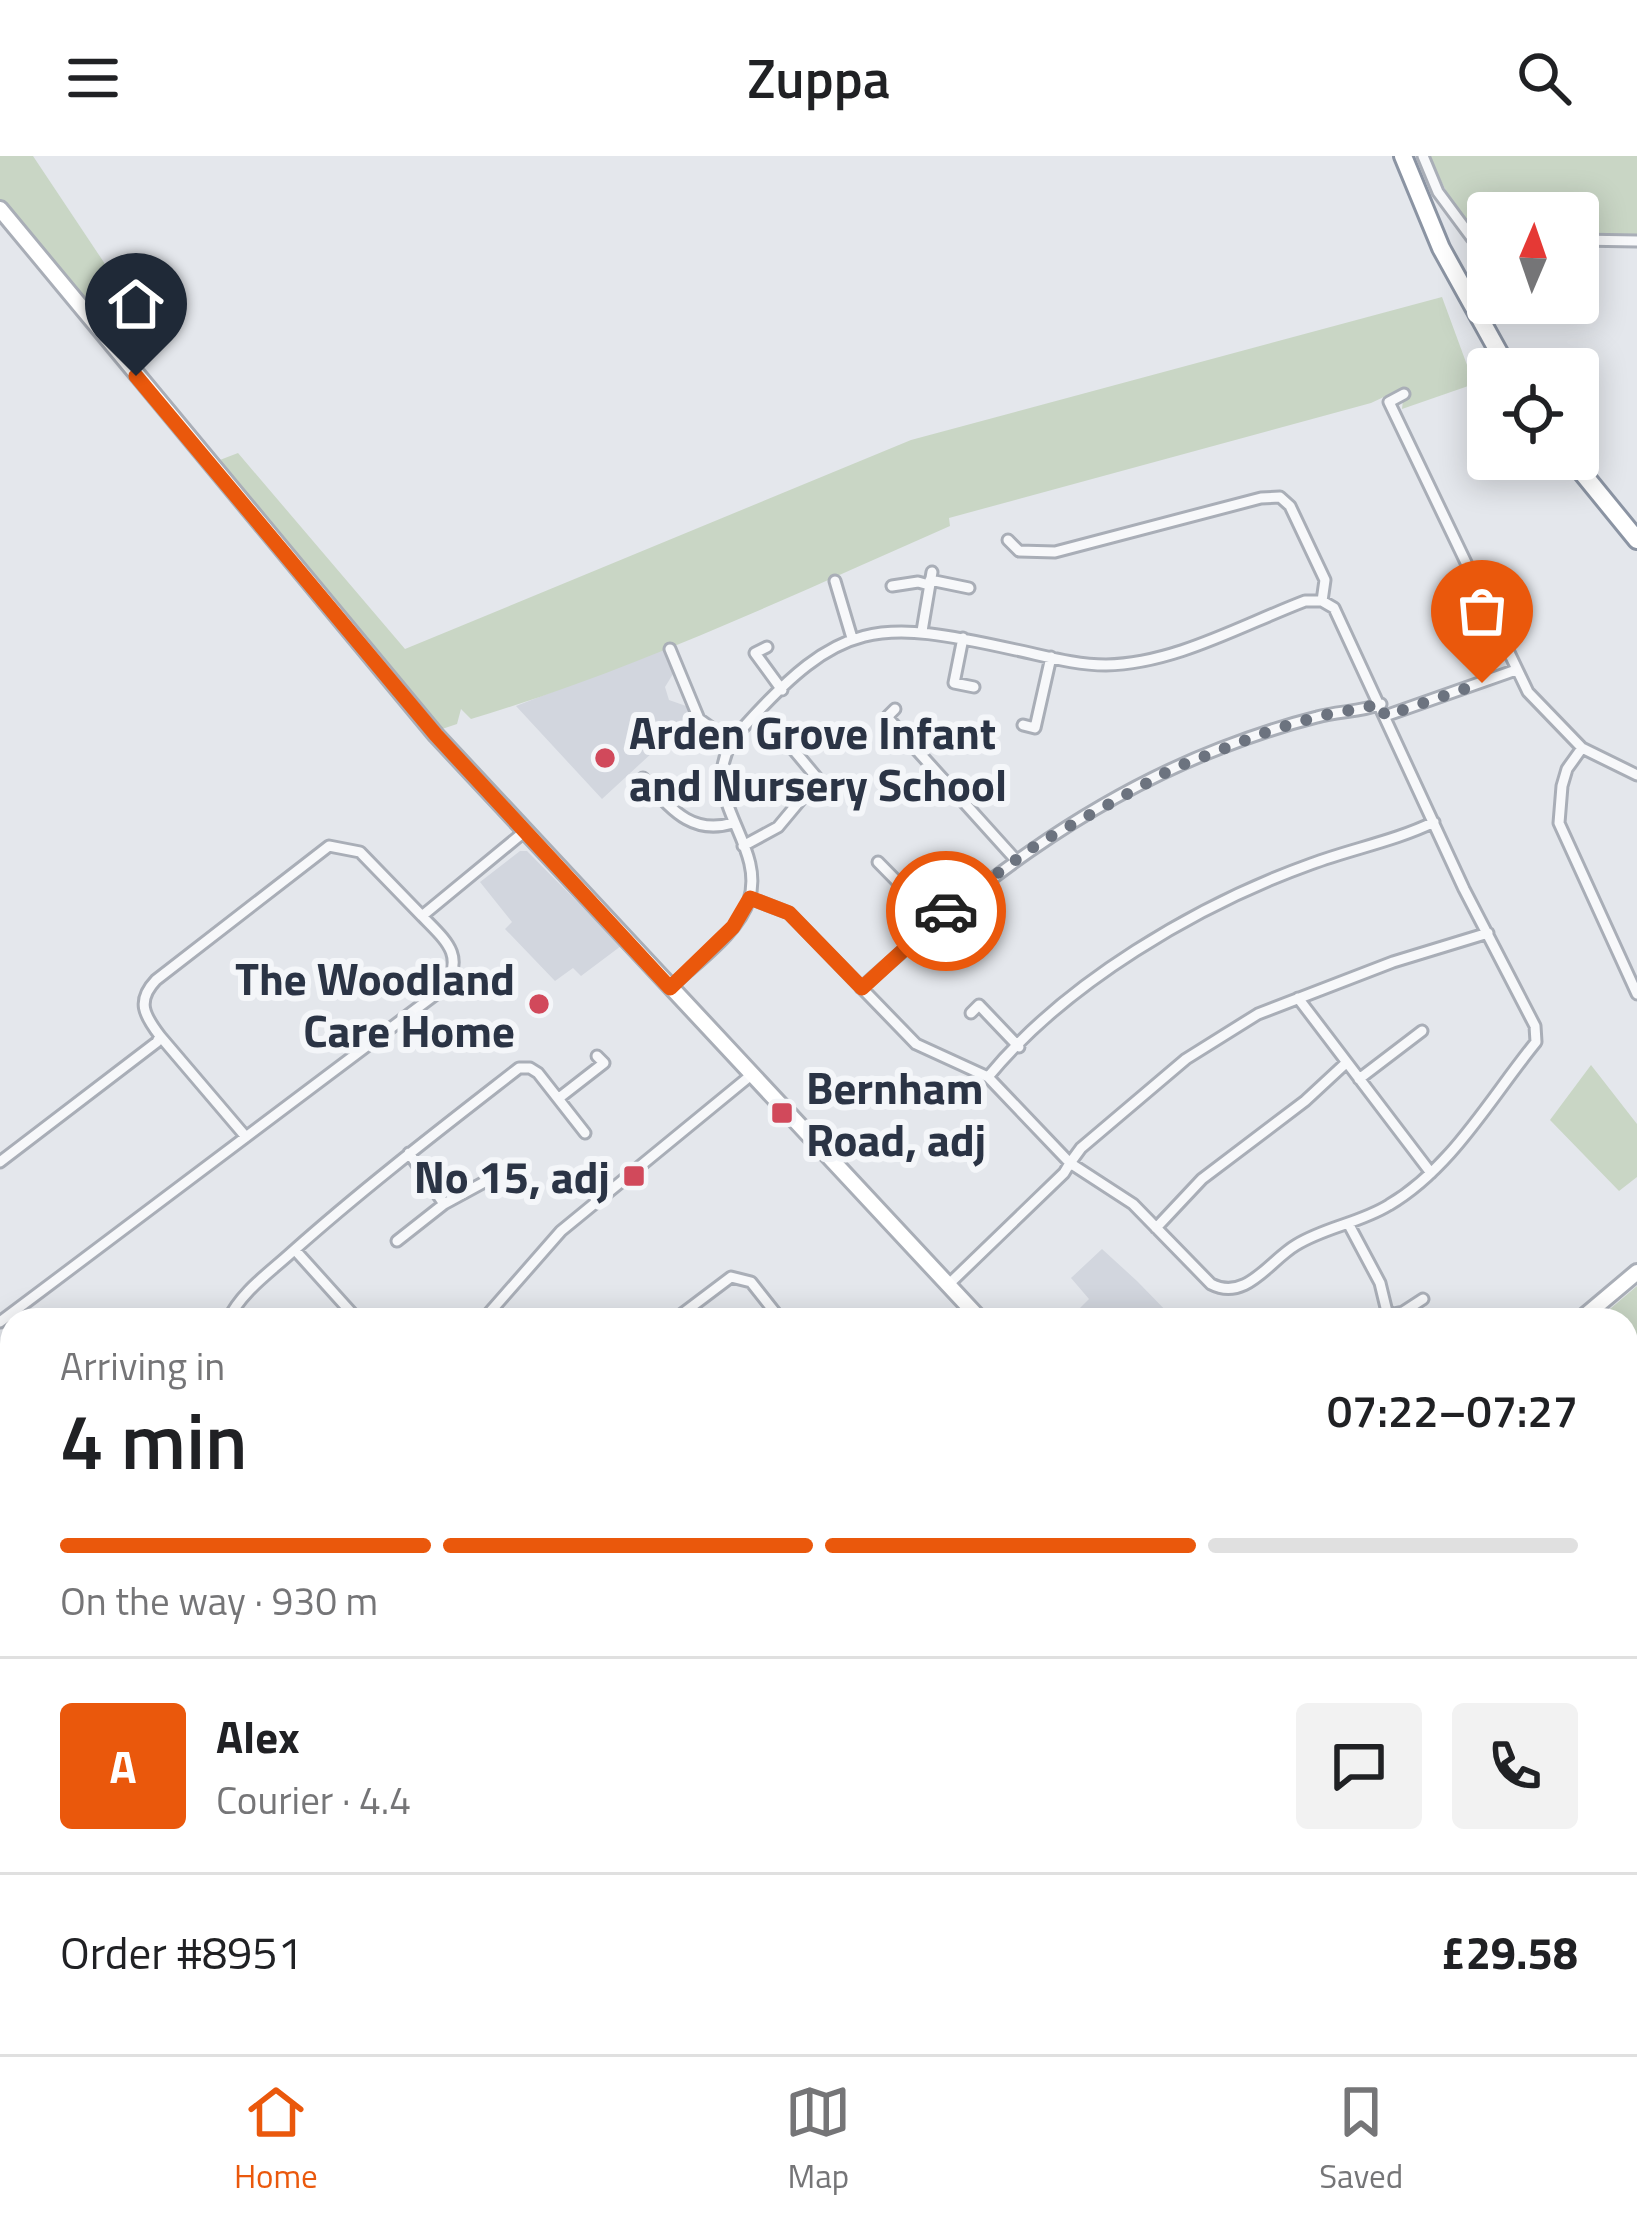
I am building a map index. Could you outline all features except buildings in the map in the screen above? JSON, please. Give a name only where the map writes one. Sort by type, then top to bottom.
[{"type":"highway","points":[[1403,156],[1442,248],[1497,348]]},
{"type":"highway","points":[[1588,480],[1637,539]]},
{"type":"street","points":[[1423,156],[1438,192],[1467,231]]},
{"type":"street","points":[[0,209],[436,735],[970,1308]]},
{"type":"street","points":[[1599,240],[1637,241]]},
{"type":"street","points":[[1404,394],[1388,402],[1516,670],[1547,714],[1582,748],[1637,775]]},
{"type":"street","points":[[1008,540],[1028,554],[1055,552],[1273,496],[1290,506],[1325,580],[1322,601]]},
{"type":"street","points":[[1025,568],[1028,554]]},
{"type":"street","points":[[922,631],[930,579]]},
{"type":"street","points":[[892,586],[930,579],[970,588]]},
{"type":"street","points":[[835,581],[833,595],[852,638]]},
{"type":"street","points":[[670,988],[733,927],[750,898],[750,868],[722,781],[725,754],[731,742],[818,657],[852,638],[894,629],[1105,664],[1143,660],[1305,601],[1322,601],[1340,615],[1434,822],[1535,1026],[1536,1042],[1431,1173],[1390,1205],[1299,1243],[1247,1284],[1228,1289],[1211,1285],[1120,1194],[1070,1162],[988,1078],[926,1052],[789,913],[750,898]]},
{"type":"street","points":[[953,683],[963,638]]},
{"type":"street","points":[[742,657],[766,647]]},
{"type":"street","points":[[670,649],[680,659],[699,719],[731,742]]},
{"type":"street","points":[[755,653],[782,690]]},
{"type":"street","points":[[1022,725],[1041,729],[1051,657]]},
{"type":"street","points":[[862,988],[935,920],[1015,860],[1078,818],[1174,768],[1304,721],[1383,710],[1516,670]]},
{"type":"street","points":[[940,680],[974,688]]},
{"type":"street","points":[[887,717],[931,765],[931,773],[947,791],[955,790],[1015,860]]},
{"type":"street","points":[[743,846],[778,827],[822,783],[783,731]]},
{"type":"street","points":[[1582,748],[1567,769],[1558,824],[1637,994]]},
{"type":"street","points":[[638,778],[691,824],[708,828],[733,823]]},
{"type":"street","points":[[988,1078],[1112,969],[1210,908],[1312,863],[1434,822]]},
{"type":"street","points":[[422,916],[524,832]]},
{"type":"street","points":[[19,1308],[246,1137],[444,988],[454,972],[453,954],[359,852],[329,846],[145,992],[144,1015],[246,1137]]},
{"type":"street","points":[[878,862],[935,920]]},
{"type":"street","points":[[948,1285],[1108,1125],[1213,1039],[1258,1013],[1393,962],[1488,933]]},
{"type":"street","points":[[1298,998],[1431,1173]]},
{"type":"street","points":[[974,1005],[1019,1046]]},
{"type":"street","points":[[1360,1079],[1422,1031]]},
{"type":"street","points":[[0,1162],[160,1036]]},
{"type":"street","points":[[559,1098],[604,1063],[597,1055]]},
{"type":"street","points":[[1156,1228],[1202,1179],[1305,1101],[1346,1063]]},
{"type":"street","points":[[235,1308],[295,1250],[519,1068],[538,1073],[585,1132]]},
{"type":"street","points":[[494,1308],[561,1231],[751,1076]]},
{"type":"street","points":[[409,1154],[445,1204]]},
{"type":"street","points":[[397,1241],[445,1204],[501,1173]]},
{"type":"street","points":[[1348,1223],[1380,1283],[1386,1308]]},
{"type":"street","points":[[295,1250],[347,1308]]},
{"type":"street","points":[[1594,1308],[1637,1272]]},
{"type":"street","points":[[690,1308],[730,1277],[751,1282],[772,1308]]},
{"type":"street","points":[[1409,1308],[1424,1299]]},
{"type":"shaded area","name":"Arden Grove Infant and Nursery School","points":[[663,649],[673,674],[665,687],[669,700],[686,706],[691,717],[602,799],[516,706]]},
{"type":"shaded area","points":[[520,851],[527,851],[621,946],[581,976],[573,968],[555,981],[505,929],[512,922],[480,882]]},
{"type":"shaded area","points":[[1102,1249],[1163,1308],[1080,1308],[1089,1299],[1071,1278]]},
{"type":"green space","points":[[0,156],[33,156],[129,300],[127,311],[98,322],[0,202]]},
{"type":"green space","points":[[1429,156],[1637,156],[1637,239],[1599,238],[1599,192],[1467,192],[1467,220]]},
{"type":"green space","points":[[1442,297],[1467,365],[1467,386],[1402,409],[1408,397],[1403,388],[1371,403],[949,518],[950,526],[713,630],[593,678],[471,719],[461,709],[457,724],[439,730],[212,463],[238,453],[405,649],[911,440]]},
{"type":"green space","points":[[1591,1065],[1637,1124],[1637,1177],[1619,1191],[1550,1120]]},
{"type":"green space","points":[[1637,1286],[1637,1308],[1611,1308]]},
{"type":"way so far","points":[[946,911],[1078,818],[1221,748],[1320,716],[1381,704],[1385,716],[1482,683]]},
{"type":"place","name":"Arden Grove Infant and Nursery School","points":[[605,758]]},
{"type":"place","name":"The Woodland Care Home","points":[[539,1004]]},
{"type":"place","name":"Bernham Road, adj","points":[[782,1113]]},
{"type":"place","name":"No 15, adj","points":[[634,1176]]},
{"type":"route","points":[[136,376],[436,735],[670,988],[733,927],[750,898],[789,913],[862,988],[946,911]]}]
